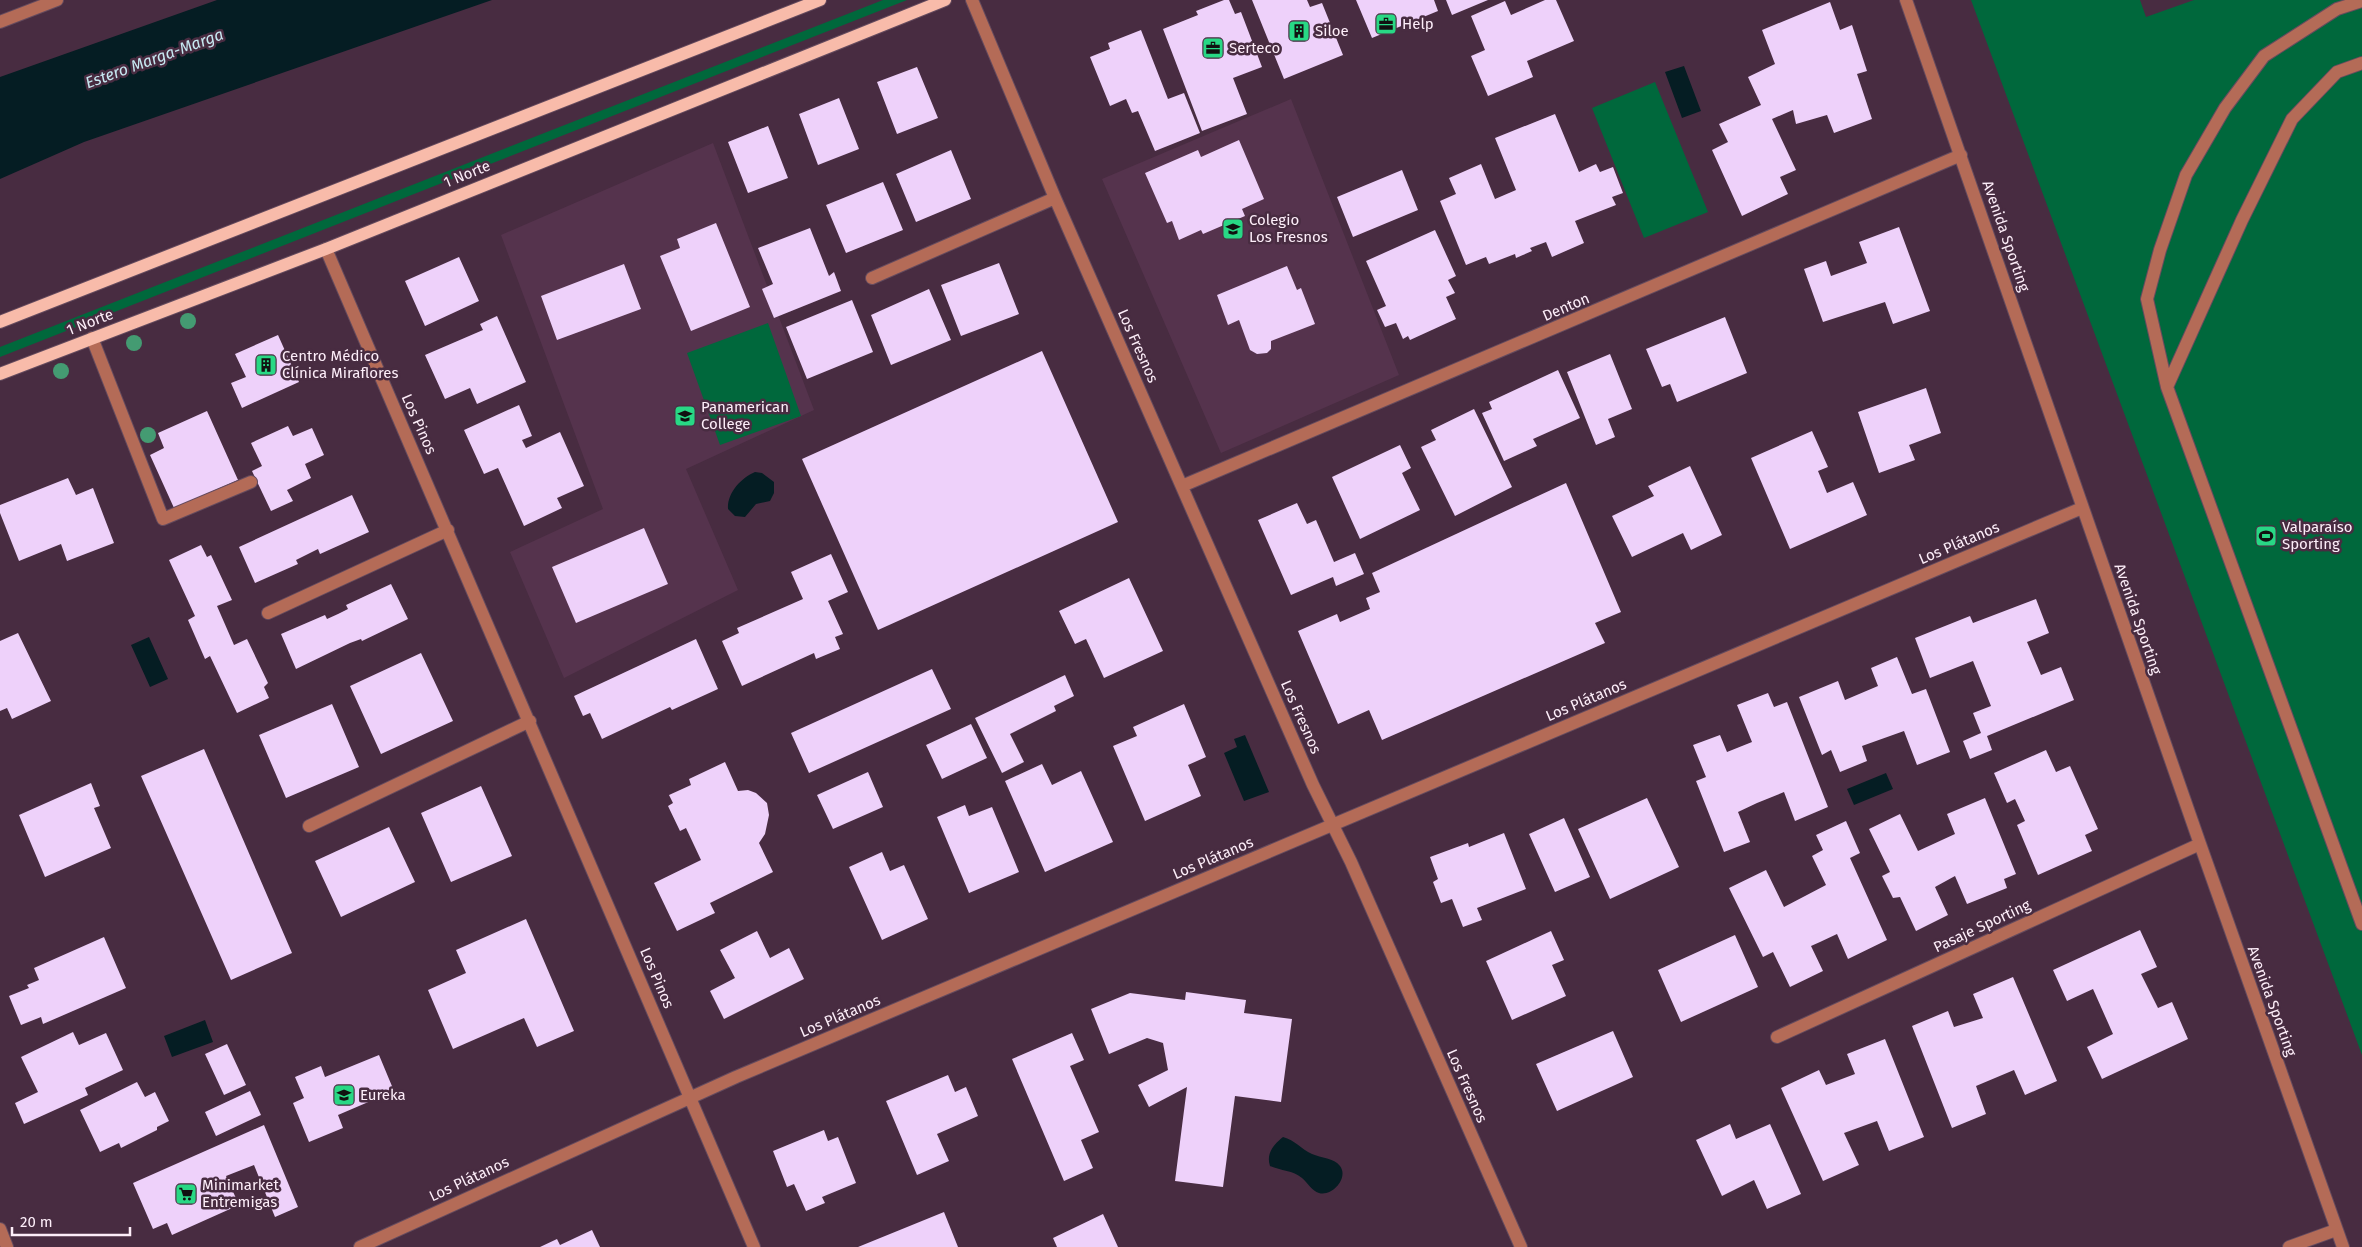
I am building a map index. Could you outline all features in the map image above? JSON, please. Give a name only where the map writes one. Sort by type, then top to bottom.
[{"type":"main road","points":[[0,322],[820,0]]},
{"type":"main road","name":"1 Norte","points":[[0,374],[326,249],[945,0]]},
{"type":"street","points":[[0,22],[57,0]]},
{"type":"street","name":"Los Fresnos","points":[[972,0],[1055,198],[1521,1247]]},
{"type":"street","name":"Avenida Sporting","points":[[1906,0],[2082,508],[2343,1247]]},
{"type":"street","points":[[2362,0],[2338,9],[2264,56],[2225,108],[2186,175],[2160,250],[2147,300],[2167,387],[2362,924]]},
{"type":"street","points":[[2167,387],[2242,220],[2292,119],[2337,72],[2362,63]]},
{"type":"street","name":"Denton","points":[[1182,486],[1961,155]]},
{"type":"street","points":[[872,278],[1055,198]]},
{"type":"street","name":"Los Pinos","points":[[326,249],[754,1247]]},
{"type":"street","points":[[92,338],[110,379],[163,519],[251,482]]},
{"type":"street","name":"Los Plátanos","points":[[360,1247],[690,1097],[2082,508]]},
{"type":"street","points":[[268,613],[448,530]]},
{"type":"street","points":[[309,826],[530,722]]},
{"type":"street","name":"Pasaje Sporting","points":[[1777,1037],[2200,844]]},
{"type":"street","points":[[0,1229],[7,1247]]},
{"type":"street","points":[[2289,1247],[2336,1230]]},
{"type":"shaded area","name":"Colegio Los Fresnos","points":[[1291,99],[1399,375],[1221,453],[1102,179]]},
{"type":"shaded area","name":"Panamerican College","points":[[713,143],[814,410],[686,469],[738,590],[564,678],[510,552],[603,509],[501,235]]},
{"type":"green space","points":[[883,0],[907,0],[0,357],[0,347]]},
{"type":"green space","name":"Valparaíso Sporting","points":[[1971,0],[2140,0],[2146,17],[2194,0],[2362,0],[2362,1055]]},
{"type":"green space","points":[[1655,82],[1708,212],[1644,238],[1592,108]]},
{"type":"green space","points":[[768,323],[801,416],[720,445],[687,353]]},
{"type":"water","name":"Estero Marga-Marga","points":[[217,0],[492,0],[84,142],[0,179],[0,77]]},
{"type":"water","points":[[1684,66],[1701,111],[1682,118],[1665,72]]},
{"type":"water","points":[[755,472],[762,473],[774,482],[774,493],[770,501],[756,504],[745,517],[735,516],[728,509],[732,492],[740,482]]},
{"type":"water","points":[[149,637],[168,679],[150,687],[131,645]]},
{"type":"water","points":[[1245,735],[1269,792],[1244,801],[1224,753],[1237,747],[1234,739]]},
{"type":"water","points":[[1886,773],[1893,789],[1854,805],[1847,789]]},
{"type":"water","points":[[205,1020],[213,1042],[172,1057],[164,1036]]},
{"type":"water","points":[[1283,1137],[1312,1154],[1337,1163],[1342,1171],[1341,1181],[1338,1186],[1329,1192],[1319,1193],[1314,1191],[1298,1175],[1270,1166],[1271,1150]]},
{"type":"building","name":"Serteco","points":[[1224,0],[1229,0],[1235,14],[1241,12],[1262,67],[1233,78],[1247,114],[1202,131],[1163,29],[1198,15],[1196,11]]},
{"type":"building","name":"Siloe","points":[[1252,0],[1307,0],[1310,7],[1322,3],[1343,55],[1284,79]]},
{"type":"building","name":"Help","points":[[1356,0],[1434,0],[1438,11],[1372,38]]},
{"type":"building","points":[[1446,0],[1488,0],[1452,15]]},
{"type":"building","points":[[1545,0],[1556,0],[1574,41],[1527,61],[1533,77],[1488,96],[1471,56],[1485,50],[1471,16],[1505,1],[1511,15]]},
{"type":"building","points":[[1830,2],[1840,30],[1852,25],[1867,71],[1857,74],[1872,119],[1834,133],[1827,115],[1796,124],[1793,110],[1772,119],[1796,170],[1780,177],[1788,194],[1742,216],[1712,150],[1728,142],[1719,124],[1761,105],[1748,77],[1775,64],[1762,30]]},
{"type":"building","points":[[1141,30],[1168,99],[1184,93],[1200,133],[1155,151],[1138,111],[1132,113],[1126,99],[1110,106],[1090,57],[1110,49],[1108,43]]},
{"type":"building","points":[[917,67],[938,118],[897,134],[877,82]]},
{"type":"building","points":[[839,98],[859,149],[818,165],[799,114]]},
{"type":"building","points":[[1555,114],[1579,172],[1596,164],[1600,172],[1613,167],[1623,193],[1612,197],[1616,205],[1575,221],[1584,243],[1552,257],[1546,242],[1530,248],[1532,251],[1516,258],[1515,254],[1489,264],[1486,257],[1466,265],[1440,201],[1456,194],[1449,178],[1481,164],[1495,199],[1516,190],[1495,138]]},
{"type":"building","points":[[768,126],[788,178],[748,193],[728,142]]},
{"type":"building","points":[[1239,140],[1264,199],[1242,209],[1245,216],[1203,234],[1201,230],[1179,240],[1172,221],[1167,223],[1145,173],[1198,150],[1201,157]]},
{"type":"building","points":[[951,150],[971,199],[916,222],[896,174]]},
{"type":"building","points":[[1402,170],[1418,210],[1353,237],[1337,197]]},
{"type":"building","points":[[883,182],[903,230],[846,253],[826,205]]},
{"type":"building","points":[[716,223],[750,307],[691,331],[660,256],[680,248],[677,239]]},
{"type":"building","points":[[1899,227],[1930,311],[1893,324],[1885,302],[1823,322],[1804,269],[1826,261],[1831,276],[1867,263],[1859,242]]},
{"type":"building","points":[[810,228],[829,276],[834,272],[841,291],[774,318],[762,289],[773,284],[758,248]]},
{"type":"building","points":[[1435,230],[1456,276],[1448,280],[1455,293],[1446,297],[1456,319],[1410,340],[1408,336],[1403,339],[1396,323],[1385,327],[1377,310],[1386,306],[1366,261]]},
{"type":"building","points":[[459,257],[479,301],[425,326],[405,281]]},
{"type":"building","points":[[999,263],[1019,314],[961,336],[941,285]]},
{"type":"building","points":[[624,264],[641,309],[557,340],[541,296]]},
{"type":"building","points":[[1287,266],[1297,290],[1301,288],[1315,324],[1271,341],[1271,349],[1267,353],[1257,354],[1250,350],[1239,320],[1228,325],[1217,295]]},
{"type":"building","points":[[929,289],[951,340],[891,365],[871,315]]},
{"type":"building","points":[[852,300],[873,352],[807,379],[786,327]]},
{"type":"building","points":[[497,316],[526,382],[477,404],[470,388],[445,399],[425,355],[483,330],[480,324]]},
{"type":"building","points":[[1725,317],[1747,373],[1677,402],[1670,384],[1662,387],[1646,349]]},
{"type":"building","name":"Centro Médico Clínica Miraflores","points":[[278,335],[299,382],[242,408],[231,383],[246,377],[235,354]]},
{"type":"building","points":[[1042,351],[1118,522],[878,630],[802,459]]},
{"type":"building","points":[[1610,354],[1632,409],[1608,419],[1615,437],[1596,445],[1567,372]]},
{"type":"building","points":[[1558,370],[1580,418],[1533,439],[1537,446],[1504,461],[1482,413],[1492,409],[1489,402]]},
{"type":"building","points":[[1926,388],[1941,433],[1909,445],[1915,460],[1879,473],[1858,412]]},
{"type":"building","points":[[519,405],[532,436],[522,440],[526,448],[560,432],[584,486],[557,498],[562,508],[524,526],[498,468],[484,474],[464,430]]},
{"type":"building","points":[[1474,409],[1512,487],[1455,516],[1421,447],[1436,440],[1431,430]]},
{"type":"building","points":[[207,411],[238,480],[174,508],[150,455],[164,448],[158,433]]},
{"type":"building","points":[[288,426],[293,436],[312,428],[324,455],[305,464],[311,478],[287,490],[293,501],[271,511],[252,471],[262,466],[251,443]]},
{"type":"building","points":[[1812,431],[1828,467],[1818,471],[1827,493],[1853,482],[1867,515],[1790,549],[1751,458]]},
{"type":"building","points":[[1400,445],[1411,468],[1402,473],[1420,510],[1360,539],[1332,477]]},
{"type":"building","points":[[1690,466],[1722,535],[1691,550],[1683,533],[1632,557],[1612,516],[1654,496],[1648,486]]},
{"type":"building","points":[[68,478],[76,495],[93,488],[114,543],[67,561],[61,544],[19,561],[0,513],[0,505]]},
{"type":"building","points":[[1566,483],[1621,612],[1595,623],[1605,643],[1382,740],[1369,710],[1338,724],[1298,631],[1337,614],[1340,622],[1370,609],[1366,598],[1380,592],[1372,573]]},
{"type":"building","points":[[352,495],[369,532],[320,554],[318,549],[296,560],[298,564],[255,583],[239,547]]},
{"type":"building","points":[[1297,503],[1307,524],[1316,520],[1334,562],[1355,553],[1364,574],[1336,586],[1333,577],[1291,595],[1258,520]]},
{"type":"building","points":[[644,528],[668,584],[576,623],[552,567]]},
{"type":"building","points":[[201,545],[207,557],[211,555],[232,600],[217,606],[234,645],[247,639],[268,683],[264,687],[269,698],[237,713],[210,656],[205,659],[188,620],[195,616],[169,560]]},
{"type":"building","points":[[831,554],[848,592],[828,601],[843,634],[835,637],[840,649],[816,659],[814,653],[742,686],[722,641],[739,633],[737,628],[803,599],[791,572]]},
{"type":"building","points":[[1129,578],[1163,651],[1104,678],[1086,639],[1075,644],[1059,611]]},
{"type":"building","points":[[391,584],[408,619],[362,641],[361,639],[350,643],[296,669],[281,634],[325,615],[327,619],[348,609],[346,605]]},
{"type":"building","points":[[2036,599],[2049,633],[2027,642],[2041,675],[2061,667],[2074,700],[1987,736],[1992,750],[1970,759],[1963,741],[1981,733],[1973,713],[1991,706],[1973,661],[1930,678],[1915,638],[1970,616],[1973,623]]},
{"type":"building","points":[[18,633],[51,701],[12,719],[7,708],[0,711],[0,641]]},
{"type":"building","points":[[696,639],[718,689],[672,710],[670,707],[602,739],[590,713],[583,716],[574,696]]},
{"type":"building","points":[[421,653],[453,721],[381,754],[350,686]]},
{"type":"building","points":[[1897,657],[1912,694],[1926,689],[1950,752],[1917,765],[1904,731],[1862,746],[1867,761],[1840,772],[1831,750],[1822,755],[1799,697],[1838,681],[1845,700],[1878,686],[1871,668]]},
{"type":"building","points":[[932,669],[951,709],[809,773],[791,733]]},
{"type":"building","points":[[1065,675],[1074,696],[1054,706],[1056,711],[1010,734],[1024,762],[1002,773],[975,718]]},
{"type":"building","points":[[1768,693],[1774,707],[1787,702],[1828,807],[1795,821],[1784,792],[1757,803],[1738,812],[1750,842],[1724,852],[1696,781],[1706,777],[1693,745],[1720,735],[1727,752],[1752,742],[1737,705]]},
{"type":"building","points":[[332,704],[359,767],[286,798],[259,735]]},
{"type":"building","points":[[1184,704],[1206,757],[1188,765],[1201,796],[1145,821],[1113,746],[1137,736],[1133,727]]},
{"type":"building","points":[[971,724],[987,758],[942,779],[926,745]]},
{"type":"building","points":[[204,749],[292,953],[231,980],[141,776]]},
{"type":"building","points":[[2046,750],[2056,772],[2070,766],[2098,829],[2085,835],[2092,851],[2038,875],[2017,825],[2025,821],[2015,799],[2007,803],[1994,773]]},
{"type":"building","points":[[725,762],[738,791],[748,790],[756,793],[767,803],[769,815],[765,834],[759,843],[773,872],[710,903],[715,913],[677,931],[654,883],[701,860],[686,828],[680,831],[668,806],[673,803],[669,795],[691,785],[689,779]]},
{"type":"building","points":[[1042,764],[1052,785],[1081,771],[1113,842],[1045,872],[1005,781]]},
{"type":"building","points":[[868,772],[883,807],[833,829],[817,795]]},
{"type":"building","points":[[91,783],[100,806],[94,808],[111,848],[45,877],[19,815]]},
{"type":"building","points":[[481,786],[512,856],[451,882],[421,813]]},
{"type":"building","points":[[1647,798],[1679,867],[1610,899],[1578,829]]},
{"type":"building","points":[[1985,798],[2016,874],[2004,879],[2007,888],[1967,904],[1955,876],[1935,887],[1948,915],[1916,931],[1900,897],[1893,898],[1882,876],[1890,872],[1869,829],[1900,814],[1918,851],[1955,834],[1947,814]]},
{"type":"building","points":[[965,805],[969,816],[992,807],[1019,872],[969,893],[937,817]]},
{"type":"building","points":[[1564,818],[1590,877],[1555,892],[1529,834]]},
{"type":"building","points":[[1846,821],[1860,853],[1850,858],[1887,940],[1848,959],[1837,934],[1811,946],[1823,971],[1790,987],[1773,952],[1763,957],[1729,888],[1766,870],[1784,907],[1826,885],[1812,856],[1823,850],[1816,835]]},
{"type":"building","points":[[389,827],[415,882],[341,917],[315,861]]},
{"type":"building","points":[[1504,833],[1526,889],[1477,908],[1482,920],[1463,927],[1452,899],[1441,903],[1433,882],[1438,879],[1430,857],[1468,843],[1469,847]]},
{"type":"building","points":[[882,852],[890,871],[904,865],[928,919],[882,940],[849,867]]},
{"type":"building","points":[[526,919],[574,1031],[537,1047],[524,1018],[453,1049],[428,990],[466,973],[456,950]]},
{"type":"building","points":[[2140,930],[2157,967],[2141,974],[2158,1008],[2172,1002],[2188,1039],[2102,1079],[2087,1047],[2113,1034],[2093,989],[2067,1001],[2053,970]]},
{"type":"building","points":[[757,931],[770,958],[789,948],[804,979],[724,1019],[710,991],[735,978],[720,950]]},
{"type":"building","points":[[1551,931],[1564,960],[1552,965],[1566,996],[1512,1020],[1486,961]]},
{"type":"building","points":[[1735,935],[1758,987],[1681,1022],[1658,970]]},
{"type":"building","points":[[104,937],[126,988],[43,1024],[41,1017],[21,1025],[9,996],[29,988],[27,985],[39,980],[34,968]]},
{"type":"building","points":[[2013,977],[2057,1081],[2025,1095],[2014,1070],[1976,1086],[1986,1114],[1952,1128],[1912,1026],[1948,1011],[1954,1027],[1983,1018],[1973,994]]},
{"type":"building","points":[[1186,992],[1246,1000],[1244,1013],[1292,1019],[1281,1102],[1235,1096],[1223,1187],[1175,1181],[1187,1087],[1149,1107],[1138,1085],[1168,1070],[1163,1043],[1147,1038],[1109,1054],[1091,1009],[1130,993],[1185,1000]]},
{"type":"building","points":[[1613,1031],[1633,1077],[1557,1111],[1536,1064]]},
{"type":"building","points":[[73,1032],[79,1045],[106,1033],[123,1070],[85,1088],[88,1095],[24,1124],[15,1103],[38,1092],[21,1057]]},
{"type":"building","points":[[1072,1033],[1084,1060],[1070,1066],[1099,1132],[1081,1140],[1093,1168],[1064,1181],[1012,1059]]},
{"type":"building","points":[[1885,1039],[1924,1137],[1889,1151],[1877,1121],[1844,1133],[1859,1165],[1823,1181],[1781,1088],[1819,1070],[1826,1085],[1855,1074],[1847,1054]]},
{"type":"building","points":[[227,1044],[246,1085],[224,1095],[205,1054]]},
{"type":"building","name":"Eureka","points":[[379,1055],[394,1091],[338,1115],[343,1128],[309,1142],[293,1103],[304,1098],[295,1077],[321,1066],[325,1077]]},
{"type":"building","points":[[948,1075],[955,1092],[966,1087],[978,1116],[937,1134],[949,1161],[917,1175],[886,1101]]},
{"type":"building","points":[[137,1082],[145,1097],[155,1092],[169,1121],[157,1127],[157,1130],[121,1148],[119,1143],[100,1152],[80,1110]]},
{"type":"building","points":[[250,1091],[261,1115],[216,1136],[205,1112]]},
{"type":"building","points":[[1730,1124],[1736,1139],[1770,1124],[1801,1194],[1767,1209],[1754,1180],[1722,1196],[1696,1140]]},
{"type":"building","name":"Minimarket Entremigas","points":[[264,1125],[298,1207],[275,1217],[254,1165],[226,1176],[239,1205],[172,1235],[167,1223],[153,1229],[133,1183]]},
{"type":"building","points":[[824,1130],[828,1141],[838,1137],[856,1183],[822,1197],[825,1203],[806,1211],[794,1184],[787,1187],[773,1151]]},
{"type":"building","points":[[944,1212],[958,1247],[858,1247]]},
{"type":"building","points":[[1103,1214],[1118,1247],[1057,1247],[1053,1238]]},
{"type":"building","points":[[592,1230],[600,1247],[540,1247],[557,1239],[560,1245]]},
{"type":"place","name":"Help","points":[[1386,24]]},
{"type":"place","name":"Siloe","points":[[1299,31]]},
{"type":"place","name":"Serteco","points":[[1213,48]]},
{"type":"place","name":"Colegio Los Fresnos","points":[[1233,229]]},
{"type":"place","name":"Centro Médico Clínica Miraflores","points":[[266,365]]},
{"type":"place","name":"Panamerican College","points":[[685,416]]},
{"type":"place","name":"Valparaíso Sporting","points":[[2266,536]]},
{"type":"place","name":"Eureka","points":[[344,1095]]},
{"type":"place","name":"Minimarket Entremigas","points":[[186,1194]]}]
